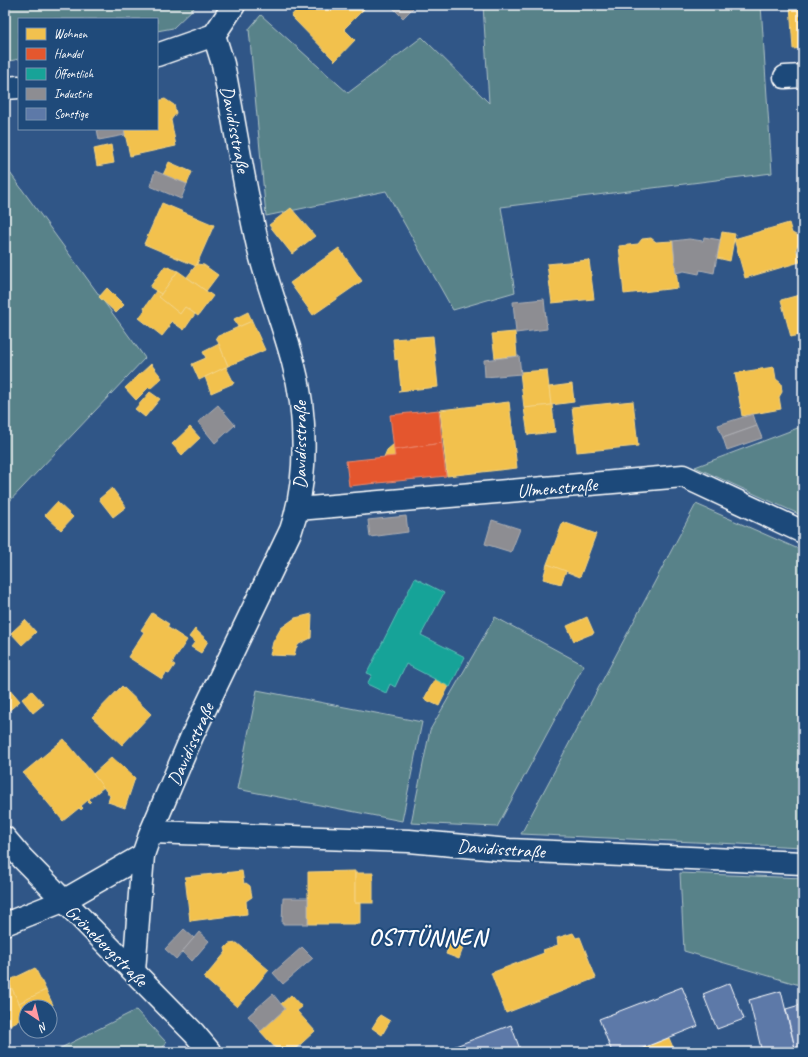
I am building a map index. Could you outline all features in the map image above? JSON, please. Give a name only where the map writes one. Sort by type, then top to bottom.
[{"type":"street","points":[[158,55],[214,35],[234,5]]},
{"type":"street","name":"Davidisstraße","points":[[134,971],[143,855],[151,832],[192,736],[291,530],[298,509],[303,442],[301,403],[294,364],[258,247],[223,64],[214,35]]},
{"type":"street","points":[[5,88],[18,87]]},
{"type":"street","name":"Ulmenstraße","points":[[298,509],[683,476],[803,532]]},
{"type":"street","name":"Davidisstraße","points":[[151,832],[409,841],[508,850],[803,863]]},
{"type":"street","name":"Grönebergstraße","points":[[5,838],[63,901],[134,971],[194,1033],[210,1052]]},
{"type":"street","points":[[5,924],[63,901],[143,855]]},
{"type":"green space","points":[[5,5],[197,5],[173,28],[158,31],[158,18],[18,18],[18,59],[5,62]]},
{"type":"green space","points":[[483,5],[761,5],[772,173],[501,207],[515,292],[453,310],[386,191],[266,216],[249,29],[261,15],[348,93],[422,37],[489,103]]},
{"type":"green space","points":[[5,166],[145,358],[5,506]]},
{"type":"green space","points":[[803,426],[803,516],[695,467]]},
{"type":"green space","points":[[696,504],[803,551],[803,847],[521,834]]},
{"type":"green space","points":[[495,617],[584,665],[497,827],[411,823],[430,730]]},
{"type":"green space","points":[[257,690],[422,722],[402,821],[237,789]]},
{"type":"green space","points":[[680,873],[803,878],[803,986],[684,951]]},
{"type":"green space","points":[[136,1010],[166,1042],[161,1052],[53,1052]]},
{"type":"building: Wohnen","points":[[301,5],[368,5],[344,29],[355,40],[335,61],[291,16]]},
{"type":"building: Wohnen","points":[[790,5],[803,5],[803,48],[793,49]]},
{"type":"building: Wohnen","points":[[165,99],[174,105],[176,113],[171,120],[176,146],[130,156],[124,130],[158,130],[158,101]]},
{"type":"building: Wohnen","points":[[111,145],[114,163],[97,166],[94,149]]},
{"type":"building: Wohnen","points":[[169,162],[192,172],[187,184],[163,175]]},
{"type":"building: Wohnen","points":[[162,203],[214,225],[196,266],[144,244]]},
{"type":"building: Wohnen","points":[[291,208],[315,236],[292,254],[269,225]]},
{"type":"building: Wohnen","points":[[789,223],[792,233],[798,236],[800,242],[796,248],[800,262],[745,278],[734,239]]},
{"type":"building: Wohnen","points":[[722,232],[735,234],[730,261],[717,258]]},
{"type":"building: Wohnen","points":[[651,238],[656,242],[673,241],[678,288],[624,294],[619,246],[638,244],[642,239]]},
{"type":"building: Wohnen","points":[[339,248],[362,281],[313,315],[290,283]]},
{"type":"building: Wohnen","points":[[589,260],[594,299],[552,303],[547,264]]},
{"type":"building: Wohnen","points":[[197,264],[204,265],[218,275],[206,291],[187,277]]},
{"type":"building: Wohnen","points":[[165,266],[178,271],[161,294],[150,287]]},
{"type":"building: Wohnen","points":[[178,271],[213,296],[198,316],[185,307],[180,314],[159,297]]},
{"type":"building: Wohnen","points":[[107,288],[124,305],[116,313],[99,297]]},
{"type":"building: Wohnen","points":[[156,291],[161,294],[159,297],[180,314],[185,307],[195,314],[184,330],[171,321],[170,326],[162,336],[139,318]]},
{"type":"building: Wohnen","points":[[803,294],[803,334],[791,337],[781,300]]},
{"type":"building: Wohnen","points":[[248,312],[252,321],[238,327],[234,319]]},
{"type":"building: Wohnen","points":[[252,321],[265,350],[228,366],[216,337]]},
{"type":"building: Wohnen","points":[[515,332],[517,356],[495,358],[492,334]]},
{"type":"building: Wohnen","points":[[433,336],[438,387],[398,391],[401,390],[398,359],[395,360],[393,339]]},
{"type":"building: Wohnen","points":[[219,344],[228,366],[199,380],[192,364],[206,358],[203,352]]},
{"type":"building: Wohnen","points":[[151,364],[162,378],[150,389],[149,387],[136,400],[125,388]]},
{"type":"building: Wohnen","points":[[226,367],[234,383],[211,393],[205,377]]},
{"type":"building: Wohnen","points":[[774,367],[776,379],[781,383],[782,392],[779,397],[781,409],[742,416],[735,373]]},
{"type":"building: Wohnen","points":[[547,370],[551,405],[524,408],[520,372]]},
{"type":"building: Wohnen","points":[[572,384],[574,402],[551,405],[549,387]]},
{"type":"building: Wohnen","points":[[150,392],[160,399],[145,417],[135,409]]},
{"type":"building: Wohnen","points":[[633,401],[638,446],[577,452],[572,407]]},
{"type":"building: Wohnen","points":[[509,402],[517,468],[447,476],[440,410]]},
{"type":"building: Wohnen","points":[[552,405],[555,432],[528,435],[524,408]]},
{"type":"building: Wohnen","points":[[190,427],[200,438],[182,455],[172,444]]},
{"type":"building: Wohnen","points":[[394,444],[395,456],[384,457],[387,450]]},
{"type":"building: Wohnen","points":[[112,488],[126,507],[113,517],[99,499]]},
{"type":"building: Wohnen","points":[[57,502],[73,517],[61,530],[45,515]]},
{"type":"building: Wohnen","points":[[563,522],[596,534],[580,577],[547,564]]},
{"type":"building: Wohnen","points":[[547,564],[566,571],[561,584],[543,579]]},
{"type":"building: Wohnen","points":[[152,613],[169,624],[167,627],[187,640],[172,663],[175,665],[169,674],[166,673],[162,679],[128,657],[144,632],[141,630]]},
{"type":"building: Wohnen","points":[[312,614],[311,638],[299,644],[296,648],[294,656],[270,655],[273,642],[281,628],[295,618]]},
{"type":"building: Wohnen","points":[[587,617],[594,633],[574,641],[567,626]]},
{"type":"building: Wohnen","points":[[25,620],[36,632],[22,645],[11,633]]},
{"type":"building: Wohnen","points":[[195,629],[208,641],[201,653],[191,647],[195,642],[189,637]]},
{"type":"building: Wohnen","points":[[435,679],[449,686],[439,706],[424,699]]},
{"type":"building: Wohnen","points":[[7,686],[20,701],[5,714],[5,687]]},
{"type":"building: Wohnen","points":[[122,686],[151,714],[122,745],[92,717]]},
{"type":"building: Wohnen","points":[[32,691],[44,704],[33,713],[22,699]]},
{"type":"building: Wohnen","points":[[64,739],[104,787],[89,799],[91,801],[89,803],[88,800],[81,806],[83,808],[81,810],[79,808],[63,821],[23,773]]},
{"type":"building: Wohnen","points":[[112,757],[135,778],[125,808],[108,802],[110,796],[93,774]]},
{"type":"building: Wohnen","points":[[242,871],[244,884],[246,883],[250,886],[252,897],[246,901],[247,914],[190,921],[185,877]]},
{"type":"building: Wohnen","points":[[355,871],[355,903],[360,903],[360,924],[308,924],[308,872]]},
{"type":"building: Wohnen","points":[[355,873],[373,873],[373,903],[355,903]]},
{"type":"building: Wohnen","points":[[453,932],[467,937],[459,959],[446,954]]},
{"type":"building: Wohnen","points":[[573,933],[576,938],[580,937],[596,978],[506,1013],[491,973],[544,953],[543,950],[558,945],[557,938]]},
{"type":"building: Wohnen","points":[[237,943],[269,970],[237,1007],[204,978],[226,952],[225,948],[229,944]]},
{"type":"building: Wohnen","points":[[35,968],[46,990],[27,999],[18,999],[18,1001],[8,981]]},
{"type":"building: Wohnen","points":[[8,981],[18,1001],[18,1021],[5,1027],[5,982]]},
{"type":"building: Wohnen","points":[[46,990],[50,999],[27,999]]},
{"type":"building: Wohnen","points":[[291,995],[302,1007],[297,1011],[315,1031],[292,1052],[279,1052],[260,1031],[285,1009],[281,1004]]},
{"type":"building: Wohnen","points":[[380,1015],[390,1021],[382,1035],[372,1028]]},
{"type":"building: Wohnen","points":[[669,1038],[675,1052],[633,1052]]},
{"type":"building: Handel","points":[[439,410],[442,443],[394,450],[390,415]]},
{"type":"building: Handel","points":[[442,443],[446,476],[349,486],[346,461],[395,456],[394,450]]},
{"type":"building: Öffentlich","points":[[415,578],[444,593],[421,635],[465,657],[450,687],[406,664],[395,687],[390,684],[386,693],[367,684],[372,675],[367,673]]},
{"type":"building: Industrie","points":[[390,5],[414,5],[415,6],[403,18]]},
{"type":"building: Industrie","points":[[97,130],[124,130],[125,135],[99,140]]},
{"type":"building: Industrie","points":[[155,171],[187,184],[181,199],[150,186]]},
{"type":"building: Industrie","points":[[704,237],[720,240],[714,273],[700,270],[699,274],[684,271],[676,273],[673,241],[689,239],[703,241]]},
{"type":"building: Industrie","points":[[544,299],[547,329],[516,333],[513,302]]},
{"type":"building: Industrie","points":[[519,356],[521,374],[485,377],[484,360]]},
{"type":"building: Industrie","points":[[218,405],[235,425],[215,443],[198,422]]},
{"type":"building: Industrie","points":[[753,414],[757,426],[723,438],[718,425]]},
{"type":"building: Industrie","points":[[757,426],[762,438],[727,450],[723,438]]},
{"type":"building: Industrie","points":[[406,516],[408,532],[370,537],[368,520]]},
{"type":"building: Industrie","points":[[492,520],[520,529],[511,552],[485,544]]},
{"type":"building: Industrie","points":[[283,898],[308,898],[308,924],[282,924]]},
{"type":"building: Industrie","points":[[184,929],[194,938],[176,959],[165,949]]},
{"type":"building: Industrie","points":[[199,932],[209,941],[192,961],[182,952]]},
{"type":"building: Industrie","points":[[302,947],[313,958],[283,984],[273,973]]},
{"type":"building: Industrie","points":[[273,994],[285,1009],[261,1031],[248,1016]]},
{"type":"building: Sonstige","points":[[730,983],[744,1019],[717,1029],[703,994]]},
{"type":"building: Sonstige","points":[[682,987],[698,1026],[633,1052],[612,1052],[599,1019]]},
{"type":"building: Sonstige","points":[[781,991],[796,1052],[762,1052],[749,1000]]},
{"type":"building: Sonstige","points":[[803,1004],[803,1052],[796,1052],[786,1009]]},
{"type":"building: Sonstige","points":[[511,1025],[521,1052],[446,1052],[445,1050]]},
{"type":"district","name":"OSTTÜNNEN","points":[[428,937]]}]
